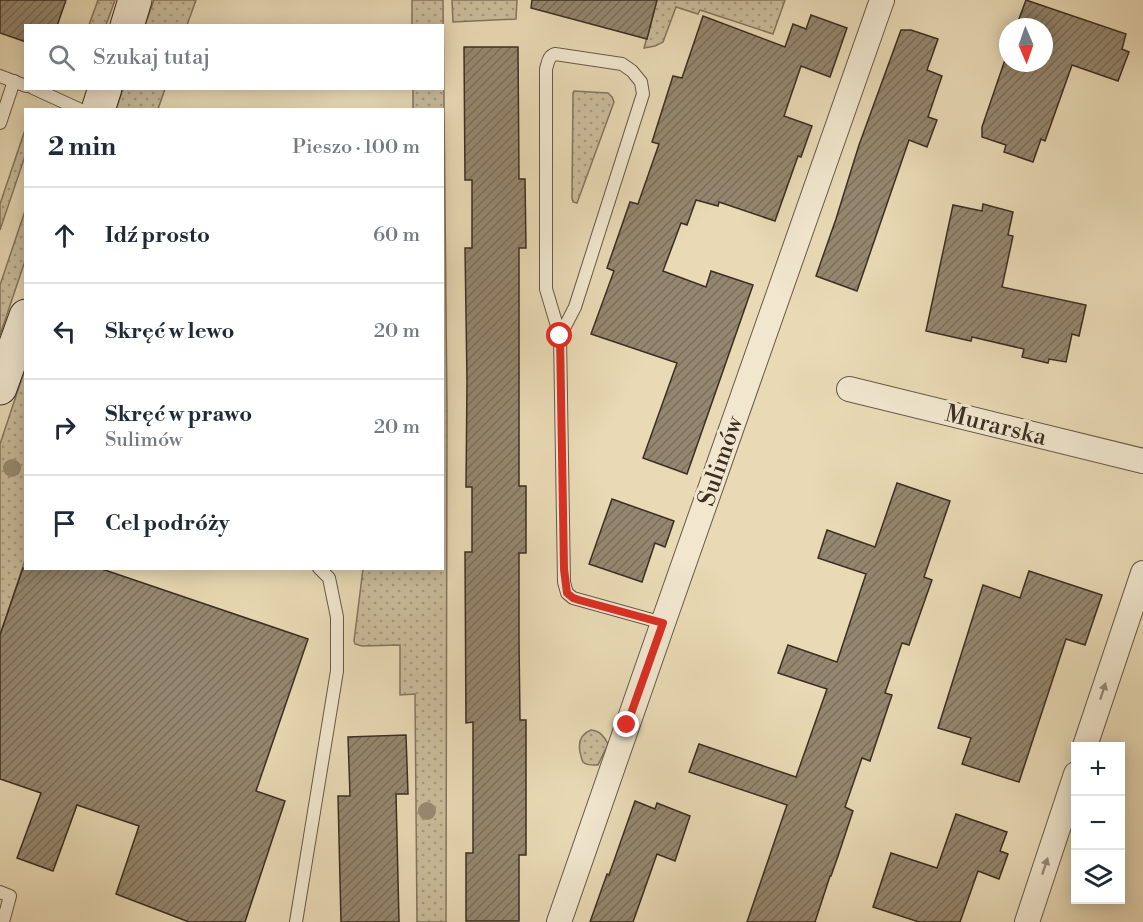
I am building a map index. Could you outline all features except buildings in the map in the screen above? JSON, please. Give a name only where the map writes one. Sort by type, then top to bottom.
[{"type":"main road","points":[[128,24],[135,0]]},
{"type":"main road","points":[[99,108],[104,90]]},
{"type":"main road","points":[[0,388],[24,322]]},
{"type":"street","name":"Sulimów","points":[[559,922],[882,0]]},
{"type":"street","name":"Murarska","points":[[849,389],[1143,461]]},
{"type":"street","points":[[1086,742],[1143,573]]},
{"type":"street","points":[[1027,922],[1071,789]]},
{"type":"lane","points":[[560,336],[575,307],[644,94],[641,82],[622,64],[555,54],[549,58],[546,69],[546,290],[560,336],[564,576],[567,593],[579,600],[663,623]]},
{"type":"lane","points":[[0,76],[20,83],[0,123]]},
{"type":"lane","points":[[37,90],[77,108]]},
{"type":"lane","points":[[296,922],[337,671],[337,617],[329,578],[321,570]]},
{"type":"lane","points":[[0,892],[10,896],[3,922]]},
{"type":"shaded area","points":[[98,0],[115,0],[106,24],[89,24]]},
{"type":"shaded area","points":[[154,0],[196,0],[187,24],[145,24]]},
{"type":"shaded area","points":[[412,0],[443,0],[443,24],[412,24]]},
{"type":"shaded area","points":[[452,0],[517,0],[516,19],[453,22]]},
{"type":"shaded area","points":[[657,0],[785,0],[773,34],[700,10],[698,14],[676,7],[663,42],[644,48]]},
{"type":"shaded area","points":[[122,90],[165,90],[158,108],[116,108]]},
{"type":"shaded area","points":[[413,90],[444,90],[447,412],[446,922],[417,922],[415,694],[400,695],[400,645],[362,646],[355,644],[354,641],[363,570],[444,570],[444,108],[413,108]]},
{"type":"shaded area","points":[[574,91],[608,93],[614,102],[577,203],[573,202],[572,198]]},
{"type":"shaded area","points":[[24,133],[24,159],[0,230],[0,204]]},
{"type":"shaded area","points":[[24,214],[24,264],[0,335],[0,285]]},
{"type":"shaded area","points":[[24,372],[24,563],[0,635],[0,444]]},
{"type":"shaded area","points":[[591,730],[601,734],[608,744],[598,765],[583,762],[580,752],[581,739]]},
{"type":"route","points":[[560,336],[564,582],[567,593],[579,600],[663,623],[627,725]]}]
